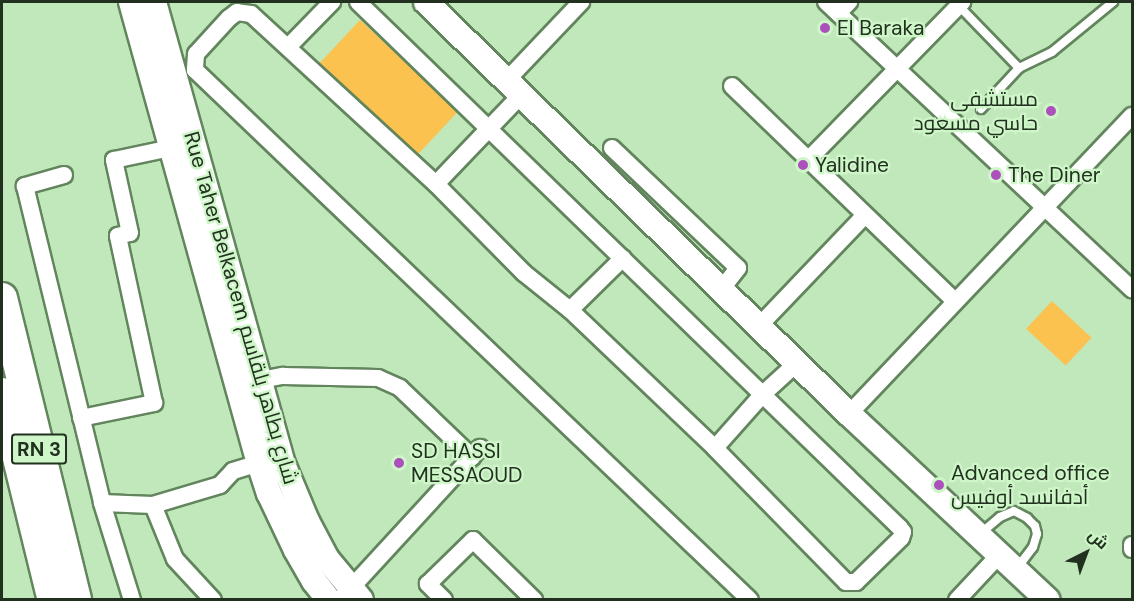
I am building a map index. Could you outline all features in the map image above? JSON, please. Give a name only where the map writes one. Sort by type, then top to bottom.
[{"type":"highway","name":"RN 3","points":[[2,298],[76,600]]},
{"type":"highway","name":"RN 3","points":[[2,393],[53,600]]},
{"type":"main road","name":"Rue Taher Belkacem شارع بطاهر بلقاسم","points":[[131,2],[171,148],[248,383],[294,492],[327,560],[351,596]]},
{"type":"main road","name":"Rue Taher Belkacem شارع بطاهر بلقاسم","points":[[154,2],[248,383],[259,463],[269,493],[296,550],[328,600]]},
{"type":"main road","points":[[426,2],[849,414],[979,536],[1009,561],[1048,600]]},
{"type":"street","points":[[289,46],[332,2]]},
{"type":"street","points":[[358,2],[900,528],[903,532],[901,538],[856,582],[846,582],[715,448],[570,310],[524,273],[436,184],[289,46],[251,14],[237,12],[201,47],[193,63],[195,70],[750,600]]},
{"type":"street","points":[[436,184],[489,127],[515,87],[581,2]]},
{"type":"street","points":[[826,2],[844,7],[899,68],[1132,289]]},
{"type":"street","points":[[808,160],[960,3]]},
{"type":"street","points":[[732,86],[955,301]]},
{"type":"street","points":[[849,414],[1132,116]]},
{"type":"street","points":[[81,418],[154,403],[118,236],[130,233],[114,160],[171,148]]},
{"type":"street","points":[[612,148],[738,268],[721,290]]},
{"type":"street","points":[[64,175],[24,186],[102,503],[132,600]]},
{"type":"street","points":[[638,209],[654,188]]},
{"type":"street","points":[[759,326],[865,215]]},
{"type":"street","points":[[570,310],[623,258]]},
{"type":"street","points":[[715,448],[763,394],[797,363]]},
{"type":"street","points":[[248,383],[283,376],[378,378],[400,388],[476,452],[351,596]]},
{"type":"street","points":[[102,503],[153,505],[220,485],[233,471],[259,463]]},
{"type":"street","points":[[153,505],[175,559],[213,600]]},
{"type":"street","points":[[444,600],[428,584],[473,540],[534,600]]},
{"type":"street","points":[[957,600],[1009,561]]},
{"type":"lane","points":[[981,109],[1018,68],[1052,52],[1113,2]]},
{"type":"lane","points":[[960,3],[1018,68]]},
{"type":"lane","points":[[979,536],[1000,517],[1014,511],[1027,518],[1035,526],[1037,534],[1033,547],[1009,561]]},
{"type":"shaded area","points":[[360,20],[458,111],[416,157],[318,65]]},
{"type":"shaded area","points":[[1052,301],[1091,338],[1066,366],[1026,329]]},
{"type":"place","name":"El Baraka","points":[[825,28]]},
{"type":"place","name":"مستشفى حاسي مسعود","points":[[1051,111]]},
{"type":"place","name":"Yalidine","points":[[803,165]]},
{"type":"place","name":"The Diner","points":[[996,175]]},
{"type":"place","name":"SD HASSI MESSAOUD","points":[[399,463]]},
{"type":"place","name":"Advanced office أدفانسد أوفيس","points":[[939,485]]}]
